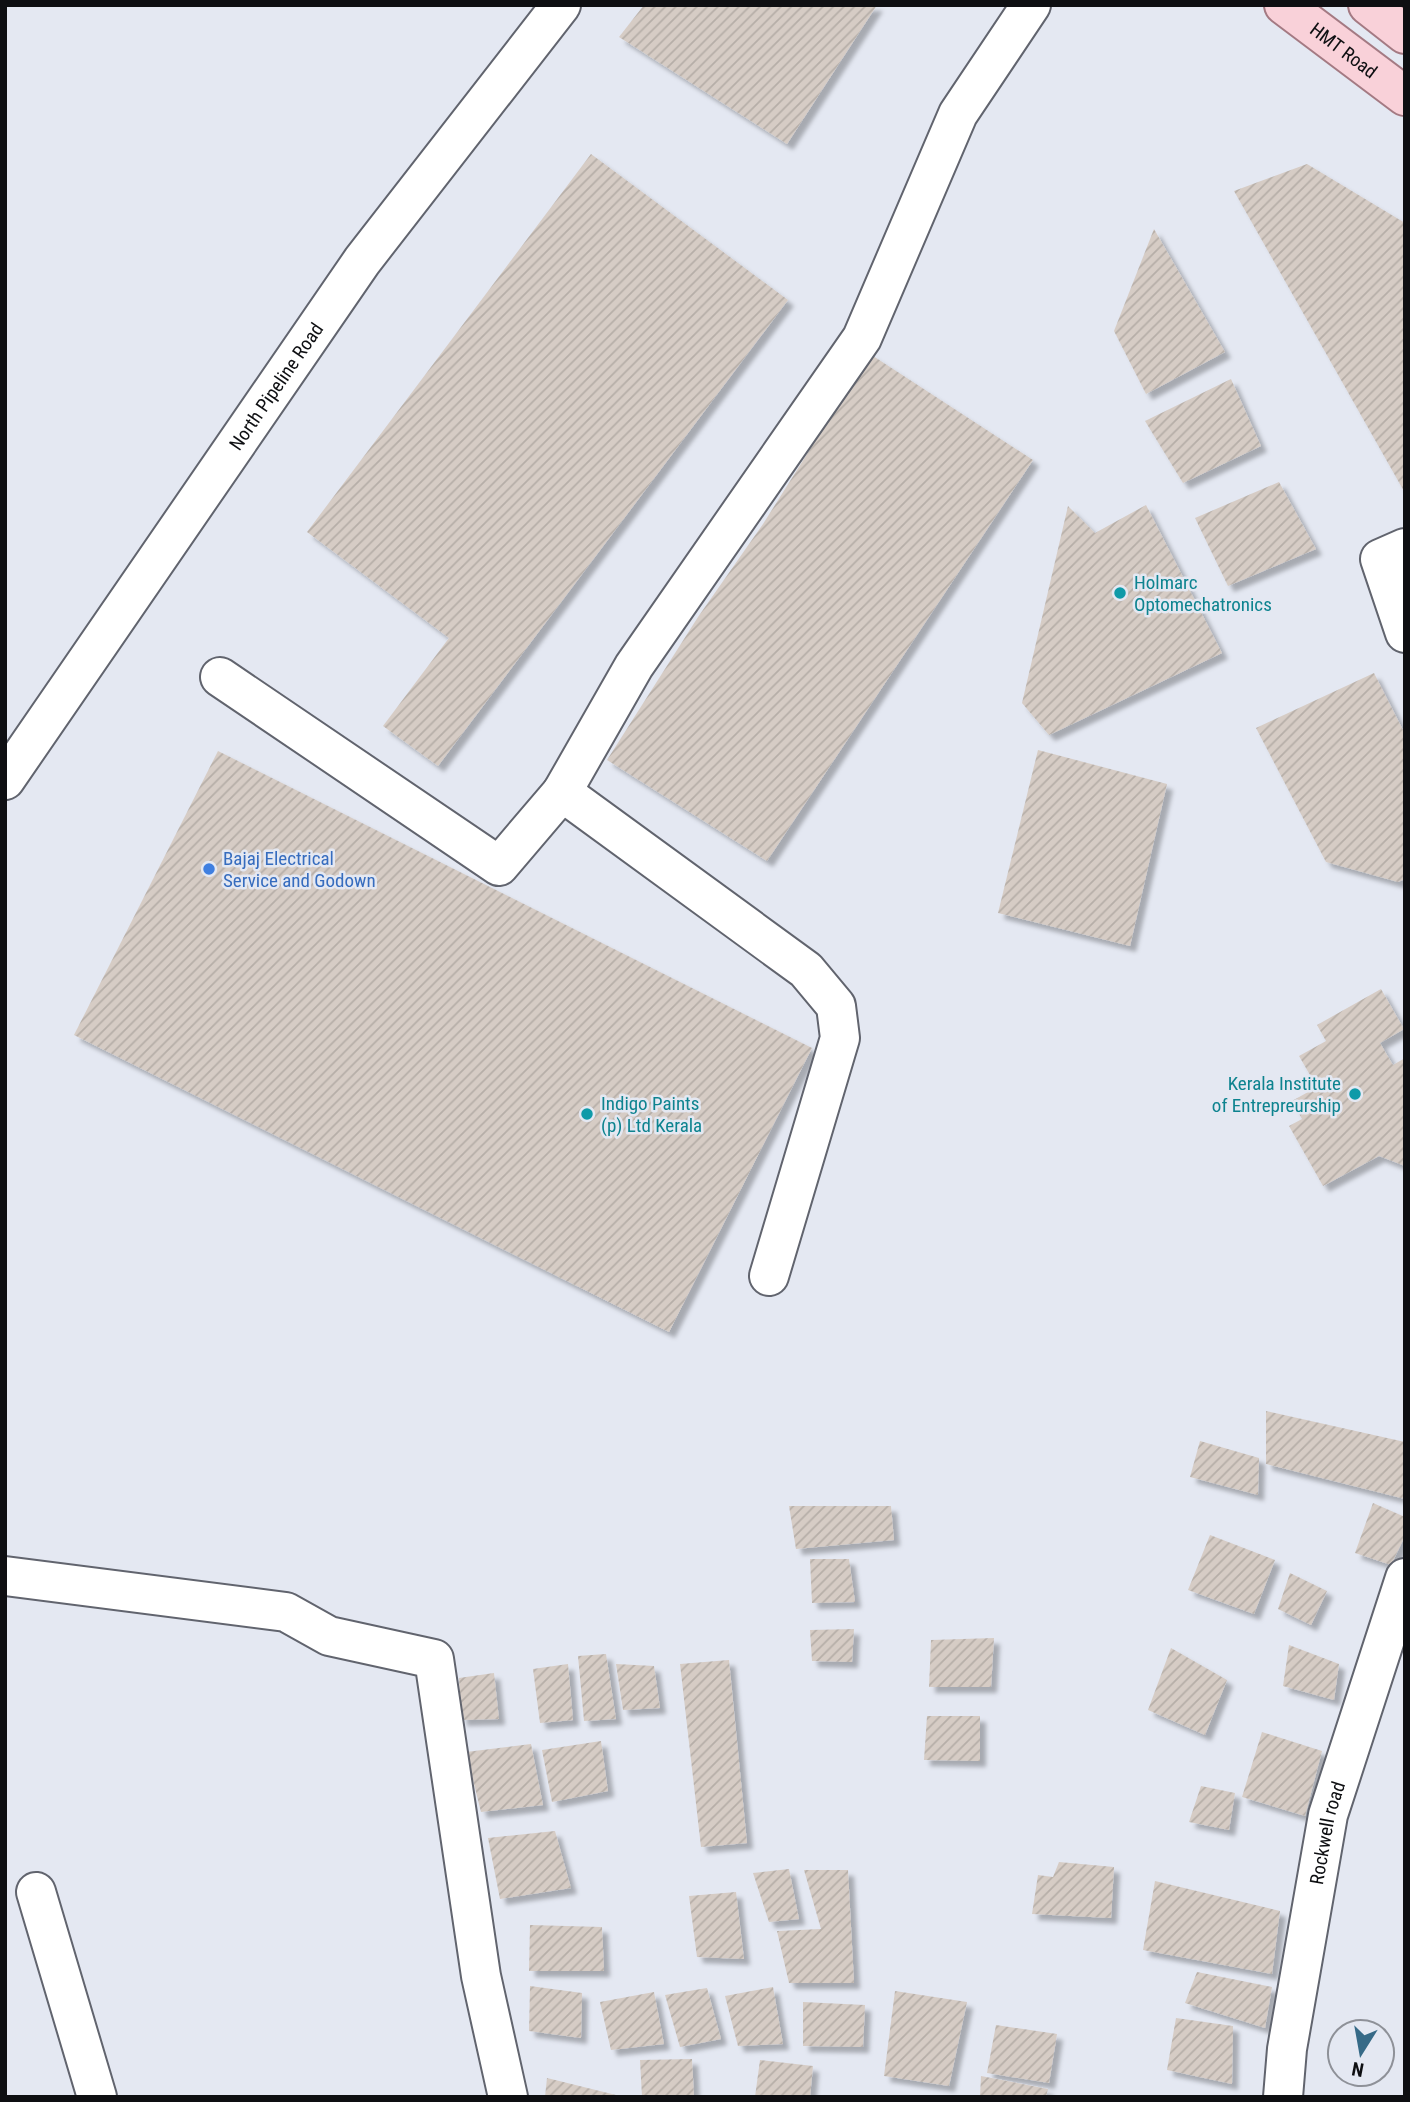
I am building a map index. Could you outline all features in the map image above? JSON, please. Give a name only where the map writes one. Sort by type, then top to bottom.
[{"type":"main road","name":"HMT Road","points":[[1284,5],[1405,96]]},
{"type":"main road","points":[[1368,5],[1405,34]]},
{"type":"street","name":"North Pipeline Road","points":[[5,780],[362,261],[561,5]]},
{"type":"street","points":[[220,677],[499,866],[562,792],[634,666],[862,338],[958,114],[1031,5]]},
{"type":"street","points":[[1405,548],[1380,559],[1405,633]]},
{"type":"street","points":[[562,792],[806,970],[836,1006],[840,1038],[769,1276]]},
{"type":"street","points":[[5,1576],[286,1612],[328,1636],[434,1659],[481,1976],[508,2097]]},
{"type":"street","name":"Rockwell road","points":[[1283,2097],[1287,2049],[1328,1815],[1405,1578]]},
{"type":"street","points":[[36,1892],[96,2097]]},
{"type":"building","points":[[644,5],[877,5],[787,144],[619,37]]},
{"type":"building","points":[[591,154],[788,300],[438,766],[383,726],[449,638],[307,532]]},
{"type":"building","points":[[1307,164],[1405,223],[1405,493],[1234,191]]},
{"type":"building","points":[[1154,229],[1225,352],[1146,394],[1114,331]]},
{"type":"building","points":[[870,354],[1033,460],[767,861],[607,760],[698,617],[763,524]]},
{"type":"building","points":[[1231,379],[1261,446],[1183,483],[1145,421]]},
{"type":"building","points":[[1279,482],[1316,549],[1228,586],[1195,518]]},
{"type":"building","name":"Holmarc Optomechatronics","points":[[1146,505],[1222,653],[1049,735],[1022,703],[1068,506],[1095,533]]},
{"type":"building","points":[[1374,673],[1405,734],[1405,879],[1398,882],[1326,862],[1256,728]]},
{"type":"building","points":[[1038,750],[1167,784],[1130,946],[998,913]]},
{"type":"building","points":[[218,751],[812,1048],[669,1332],[74,1035]]},
{"type":"building","name":"Kerala Institute of Entrepreurship","points":[[1381,989],[1404,1029],[1380,1043],[1393,1065],[1405,1058],[1405,1166],[1379,1156],[1323,1186],[1289,1126],[1302,1119],[1292,1101],[1317,1087],[1299,1056],[1326,1041],[1317,1025]]},
{"type":"building","points":[[1266,1411],[1405,1442],[1405,1499],[1266,1464]]},
{"type":"building","points":[[1200,1441],[1259,1458],[1258,1495],[1190,1477]]},
{"type":"building","points":[[1373,1503],[1405,1517],[1405,1536],[1391,1565],[1355,1553]]},
{"type":"building","points":[[789,1506],[891,1506],[894,1540],[796,1549]]},
{"type":"building","points":[[1210,1535],[1275,1560],[1254,1614],[1188,1590]]},
{"type":"building","points":[[810,1559],[849,1559],[855,1602],[812,1603]]},
{"type":"building","points":[[1290,1573],[1327,1591],[1311,1625],[1278,1609]]},
{"type":"building","points":[[854,1629],[852,1662],[812,1661],[810,1630]]},
{"type":"building","points":[[994,1638],[991,1687],[929,1687],[931,1640]]},
{"type":"building","points":[[1289,1645],[1339,1664],[1334,1700],[1283,1686]]},
{"type":"building","points":[[1171,1648],[1227,1680],[1205,1735],[1148,1710]]},
{"type":"building","points":[[606,1654],[616,1719],[584,1721],[578,1656]]},
{"type":"building","points":[[729,1660],[747,1843],[701,1847],[680,1664]]},
{"type":"building","points":[[568,1664],[573,1720],[540,1723],[533,1669]]},
{"type":"building","points":[[616,1664],[654,1666],[660,1708],[623,1710]]},
{"type":"building","points":[[494,1673],[499,1719],[461,1720],[459,1678]]},
{"type":"building","points":[[927,1716],[980,1716],[980,1761],[924,1760]]},
{"type":"building","points":[[1262,1732],[1322,1751],[1305,1816],[1242,1797]]},
{"type":"building","points":[[601,1741],[608,1791],[552,1802],[542,1750]]},
{"type":"building","points":[[531,1744],[543,1805],[481,1812],[466,1752]]},
{"type":"building","points":[[1201,1786],[1235,1793],[1229,1830],[1189,1822]]},
{"type":"building","points":[[555,1831],[571,1888],[500,1899],[488,1838]]},
{"type":"building","points":[[1059,1862],[1114,1867],[1111,1918],[1032,1914],[1038,1875],[1053,1877]]},
{"type":"building","points":[[789,1869],[799,1919],[769,1922],[753,1873]]},
{"type":"building","points":[[804,1870],[848,1870],[854,1983],[789,1983],[777,1931],[821,1929]]},
{"type":"building","points":[[1155,1881],[1280,1911],[1272,1974],[1143,1950]]},
{"type":"building","points":[[736,1892],[744,1959],[697,1957],[689,1896]]},
{"type":"building","points":[[530,1925],[602,1927],[604,1971],[529,1971]]},
{"type":"building","points":[[1197,1972],[1272,1987],[1265,2028],[1185,2003]]},
{"type":"building","points":[[530,1986],[582,1993],[581,2038],[529,2031]]},
{"type":"building","points":[[773,1987],[783,2044],[738,2046],[725,1996]]},
{"type":"building","points":[[707,1988],[721,2039],[680,2047],[665,1995]]},
{"type":"building","points":[[895,1991],[967,2002],[949,2086],[884,2076]]},
{"type":"building","points":[[654,1992],[664,2044],[611,2050],[600,2002]]},
{"type":"building","points":[[803,2002],[865,2005],[863,2047],[803,2046]]},
{"type":"building","points":[[1176,2018],[1233,2026],[1232,2084],[1167,2070]]},
{"type":"building","points":[[996,2025],[1057,2034],[1049,2083],[987,2073]]},
{"type":"building","points":[[692,2059],[694,2097],[642,2097],[640,2060]]},
{"type":"building","points":[[760,2060],[813,2066],[810,2097],[755,2097]]},
{"type":"building","points":[[981,2076],[1048,2089],[1046,2097],[980,2097]]},
{"type":"building","points":[[547,2078],[620,2096],[545,2097]]},
{"type":"place","name":"Holmarc Optomechatronics","points":[[1120,593]]},
{"type":"place","name":"Bajaj Electrical Service and Godown","points":[[209,869]]},
{"type":"place","name":"Kerala Institute of Entrepreurship","points":[[1355,1094]]},
{"type":"place","name":"Indigo Paints (p) Ltd Kerala","points":[[587,1114]]}]
